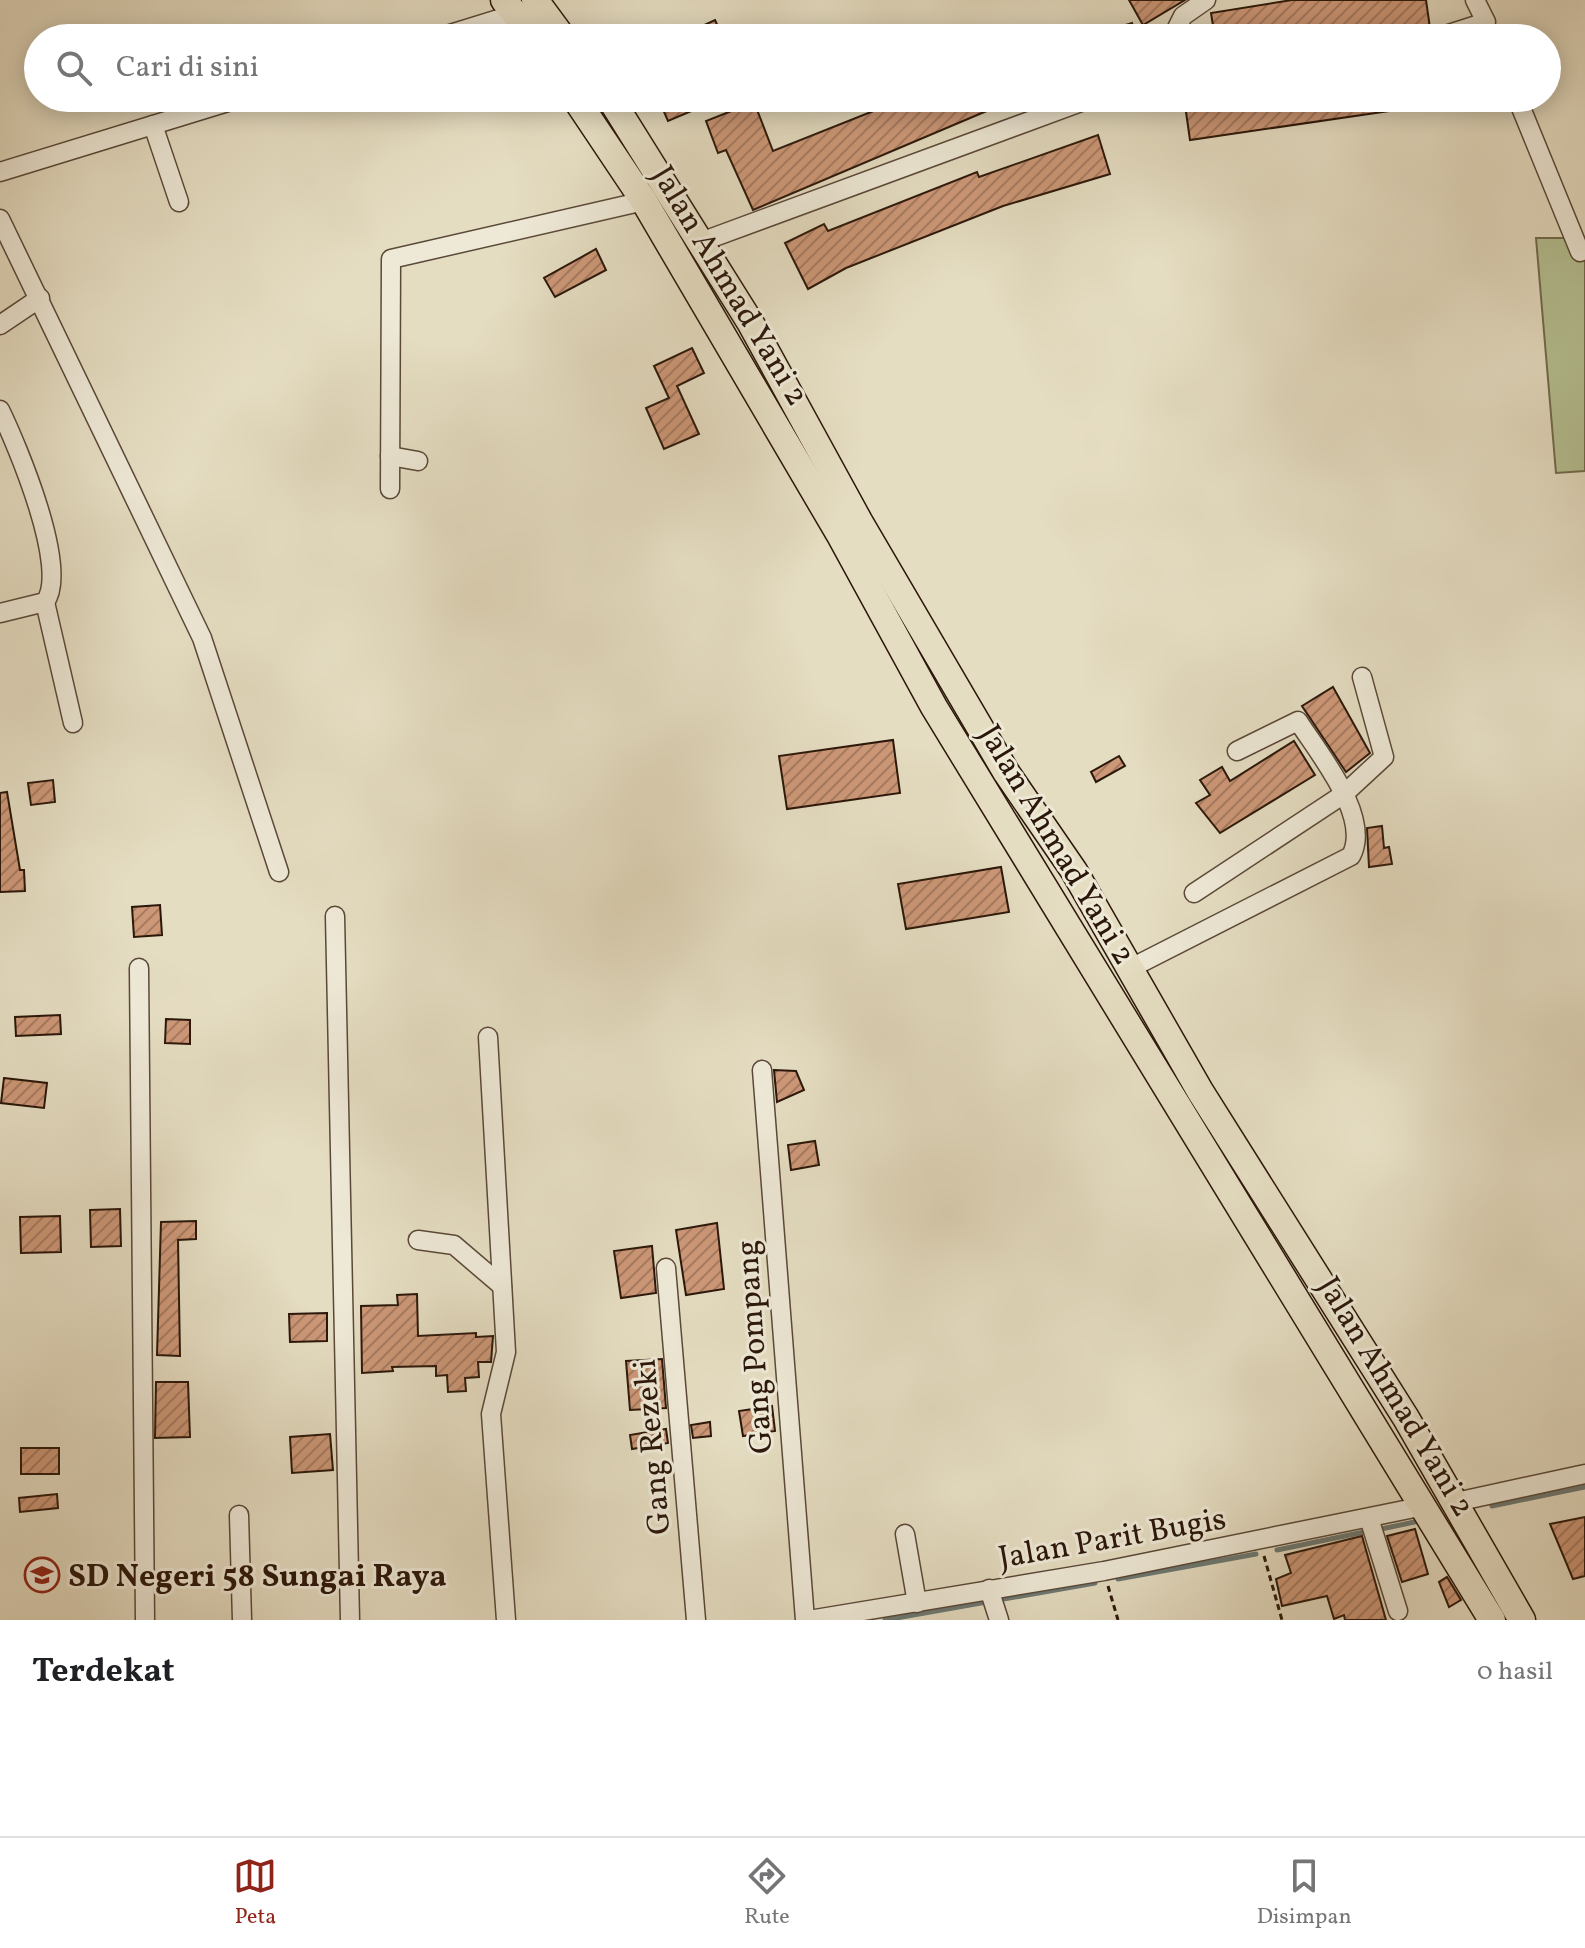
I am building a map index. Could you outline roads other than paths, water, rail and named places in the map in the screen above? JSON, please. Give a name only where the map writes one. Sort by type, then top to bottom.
[{"type":"highway","points":[[518,5],[527,24]]},
{"type":"highway","points":[[518,5],[544,24]]},
{"type":"highway","name":"Jalan Ahmad Yani 2","points":[[584,112],[644,201],[841,537],[942,720],[1492,1620]]},
{"type":"highway","name":"Jalan Ahmad Yani 2","points":[[618,112],[764,347],[859,521],[999,760],[1074,871],[1129,969],[1456,1502],[1522,1620]]},
{"type":"highway","points":[[1298,1298],[1322,1286]]},
{"type":"street","points":[[1179,24],[1183,16],[1206,0]]},
{"type":"street","points":[[1475,0],[1486,24]]},
{"type":"street","points":[[471,24],[518,5]]},
{"type":"street","points":[[0,172],[195,112]]},
{"type":"street","points":[[698,243],[1054,112]]},
{"type":"street","points":[[1523,112],[1580,252]]},
{"type":"street","points":[[153,125],[179,202]]},
{"type":"street","points":[[390,489],[391,259],[644,201]]},
{"type":"street","points":[[0,219],[202,638],[279,872]]},
{"type":"street","points":[[0,325],[40,298]]},
{"type":"street","points":[[0,410],[33,483],[43,521],[51,589],[45,602],[73,723]]},
{"type":"street","points":[[390,456],[418,461]]},
{"type":"street","points":[[0,613],[45,602]]},
{"type":"street","points":[[1194,893],[1344,794],[1384,757],[1362,677]]},
{"type":"street","points":[[1129,969],[1351,856],[1358,838],[1350,804],[1298,721],[1237,751]]},
{"type":"street","points":[[335,916],[350,1620]]},
{"type":"street","points":[[139,968],[145,1620]]},
{"type":"street","points":[[488,1037],[505,1363],[491,1414],[506,1620]]},
{"type":"street","name":"Gang Pompang","points":[[762,1070],[807,1620]]},
{"type":"street","points":[[418,1240],[454,1245],[502,1286]]},
{"type":"street","name":"Gang Rezeki","points":[[666,1268],[696,1620]]},
{"type":"street","points":[[1456,1502],[1585,1474]]},
{"type":"street","name":"Jalan Parit Bugis","points":[[807,1620],[1104,1571],[1424,1506]]},
{"type":"street","points":[[239,1515],[242,1620]]},
{"type":"street","points":[[1369,1518],[1398,1611]]},
{"type":"street","points":[[905,1534],[917,1603]]},
{"type":"street","points":[[989,1589],[999,1620]]},
{"type":"waterway","points":[[1492,1506],[1585,1487]]},
{"type":"waterway","points":[[1381,1529],[1424,1520]]},
{"type":"waterway","points":[[1277,1550],[1369,1531]]},
{"type":"waterway","points":[[1118,1579],[1256,1554]]},
{"type":"waterway","points":[[885,1620],[1095,1583]]},
{"type":"place","name":"SD Negeri 58 Sungai Raya","points":[[42,1575]]}]
